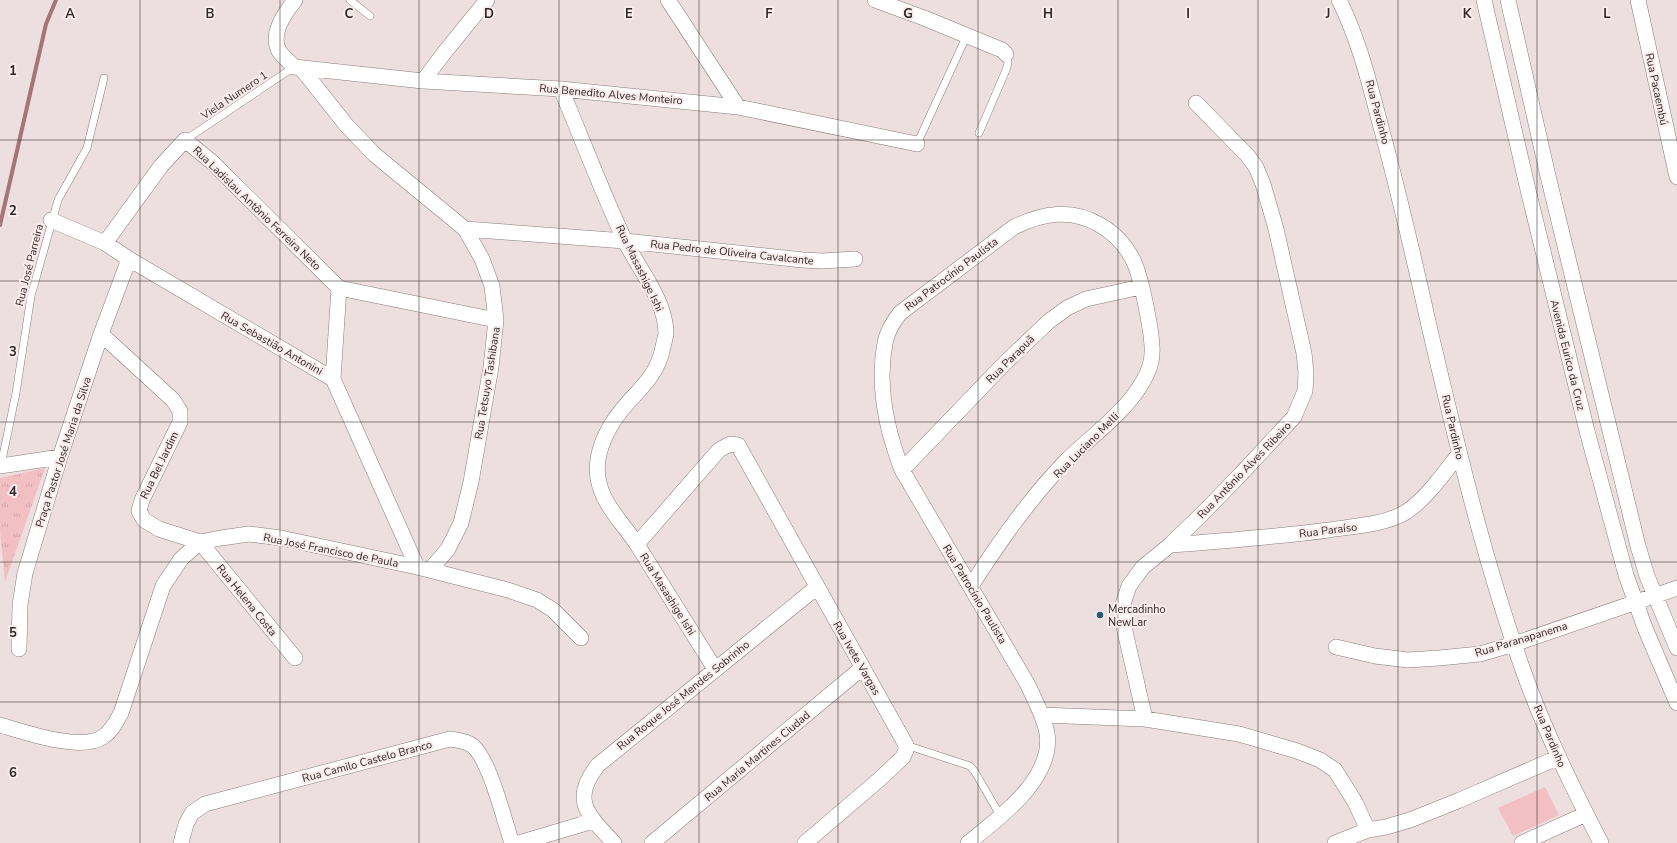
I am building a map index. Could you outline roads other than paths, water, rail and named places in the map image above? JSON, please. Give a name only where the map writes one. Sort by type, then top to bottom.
[{"type":"street","name":"Rua Tetsuyo Tashibana","points":[[295,0],[280,23],[276,40],[280,52],[298,67],[347,126],[375,155],[465,229],[482,259],[492,286],[496,320],[491,367],[471,482],[461,523],[448,548],[423,568]]},
{"type":"street","points":[[423,81],[486,0]]},
{"type":"street","points":[[668,0],[738,107]]},
{"type":"street","points":[[876,0],[967,35],[1002,50],[1006,54]]},
{"type":"street","name":"Rua Pardinho","points":[[1339,0],[1359,46],[1395,176],[1459,454],[1514,644],[1541,717],[1601,843]]},
{"type":"street","name":"Avenida Eurico da Cruz","points":[[1484,0],[1588,437],[1622,560],[1636,603],[1677,703]]},
{"type":"street","name":"Avenida Eurico da Cruz","points":[[1508,0],[1548,176],[1638,546],[1655,596],[1677,648]]},
{"type":"street","name":"Rua Pacaembú","points":[[1638,0],[1675,157],[1677,177]]},
{"type":"street","name":"Rua Benedito Alves Monteiro","points":[[298,67],[423,81],[561,89],[738,107],[917,144]]},
{"type":"street","name":"Rua Masashige Ishi","points":[[561,89],[626,241],[649,282],[661,309],[666,334],[660,361],[645,385],[616,416],[605,434],[599,452],[598,478],[603,493],[613,512],[637,544],[715,669]]},
{"type":"street","name":"Rua Antônio Alves Ribeiro","points":[[1145,719],[1124,627],[1123,604],[1130,586],[1143,567],[1170,545],[1294,418],[1306,391],[1304,353],[1276,229],[1264,184],[1256,167],[1247,155],[1196,102]]},
{"type":"street","name":"Rua Ladislau Antônio Ferreira Neto","points":[[105,243],[161,166],[185,140],[212,162],[339,288]]},
{"type":"street","name":"Rua Patrocínio Paulista","points":[[968,843],[1001,817],[1036,779],[1047,748],[1047,734],[1042,715],[1028,685],[902,470],[893,446],[886,419],[882,384],[885,342],[891,325],[900,312],[1014,228],[1031,219],[1044,215],[1064,215],[1088,218],[1106,228],[1123,244],[1134,261],[1141,287]]},
{"type":"street","points":[[1536,223],[1559,217]]},
{"type":"street","name":"Rua Sebastião Antonini","points":[[51,220],[105,243],[129,259],[333,378],[423,568]]},
{"type":"street","name":"Rua Pedro de Oliveira Cavalcante","points":[[465,229],[626,241],[803,260],[822,261],[855,259]]},
{"type":"street","name":"Praça Pastor José Maria da Silva","points":[[19,649],[20,605],[25,573],[60,458],[101,334],[129,259]]},
{"type":"street","name":"Rua Parapuã","points":[[902,470],[1004,364],[1048,322],[1067,308],[1086,299],[1141,287]]},
{"type":"street","name":"Rua Luciano Melli","points":[[971,586],[998,544],[1016,520],[1066,462],[1125,406],[1142,384],[1149,370],[1152,346],[1141,287]]},
{"type":"street","points":[[333,378],[339,288],[496,320]]},
{"type":"street","name":"Rua Bel Jardim","points":[[101,334],[173,400],[180,410],[180,422],[142,500],[139,512],[144,520],[159,529],[200,542]]},
{"type":"street","name":"Rua Ivete Vargas","points":[[637,544],[719,450],[730,444],[738,445],[906,745]]},
{"type":"street","name":"Rua Paraíso","points":[[1170,545],[1273,537],[1367,525],[1390,519],[1406,512],[1425,495],[1459,454]]},
{"type":"street","points":[[0,465],[60,458]]},
{"type":"street","name":"Rua José Francisco de Paula","points":[[200,542],[249,534],[281,538],[423,568],[508,590],[537,600],[553,610],[581,638]]},
{"type":"street","points":[[0,726],[43,738],[78,743],[92,742],[102,738],[112,729],[122,713],[163,586],[181,559],[200,542]]},
{"type":"street","name":"Rua Helena Costa","points":[[200,542],[295,658]]},
{"type":"street","name":"Rua Roque José Mendes Sobrinho","points":[[614,843],[593,820],[585,806],[583,795],[584,786],[594,770],[598,765],[817,587]]},
{"type":"street","name":"Rua Paranapanema","points":[[1336,647],[1375,656],[1408,660],[1480,654],[1514,644],[1677,588]]},
{"type":"street","name":"Rua Maria Martines Ciudad","points":[[652,843],[862,668]]},
{"type":"street","points":[[1042,715],[1145,719],[1239,734],[1320,760],[1335,770],[1355,802],[1368,830]]},
{"type":"street","name":"Rua Camilo Castelo Branco","points":[[181,843],[186,824],[192,813],[205,804],[450,739],[472,745],[479,753],[489,774],[512,843]]},
{"type":"street","points":[[805,843],[892,768],[903,757],[906,750],[906,745]]},
{"type":"street","points":[[1336,843],[1368,830],[1386,827],[1410,820],[1559,757]]},
{"type":"street","points":[[1522,843],[1586,814]]},
{"type":"street","points":[[519,843],[593,820]]},
{"type":"lane","points":[[350,0],[370,16]]},
{"type":"lane","points":[[917,144],[967,35]]},
{"type":"lane","points":[[979,133],[1006,70],[1008,63],[1006,54]]},
{"type":"lane","name":"Viela Numero 1","points":[[185,140],[298,67]]},
{"type":"lane","name":"Rua José Parreira","points":[[0,465],[16,393],[31,296],[51,220],[58,200],[87,148],[104,78]]},
{"type":"lane","points":[[906,745],[970,766],[1001,817]]},
{"type":"waterway","points":[[0,225],[46,24],[56,0]]},
{"type":"place","name":"Mercadinho NewLar","points":[[1100,615]]}]
